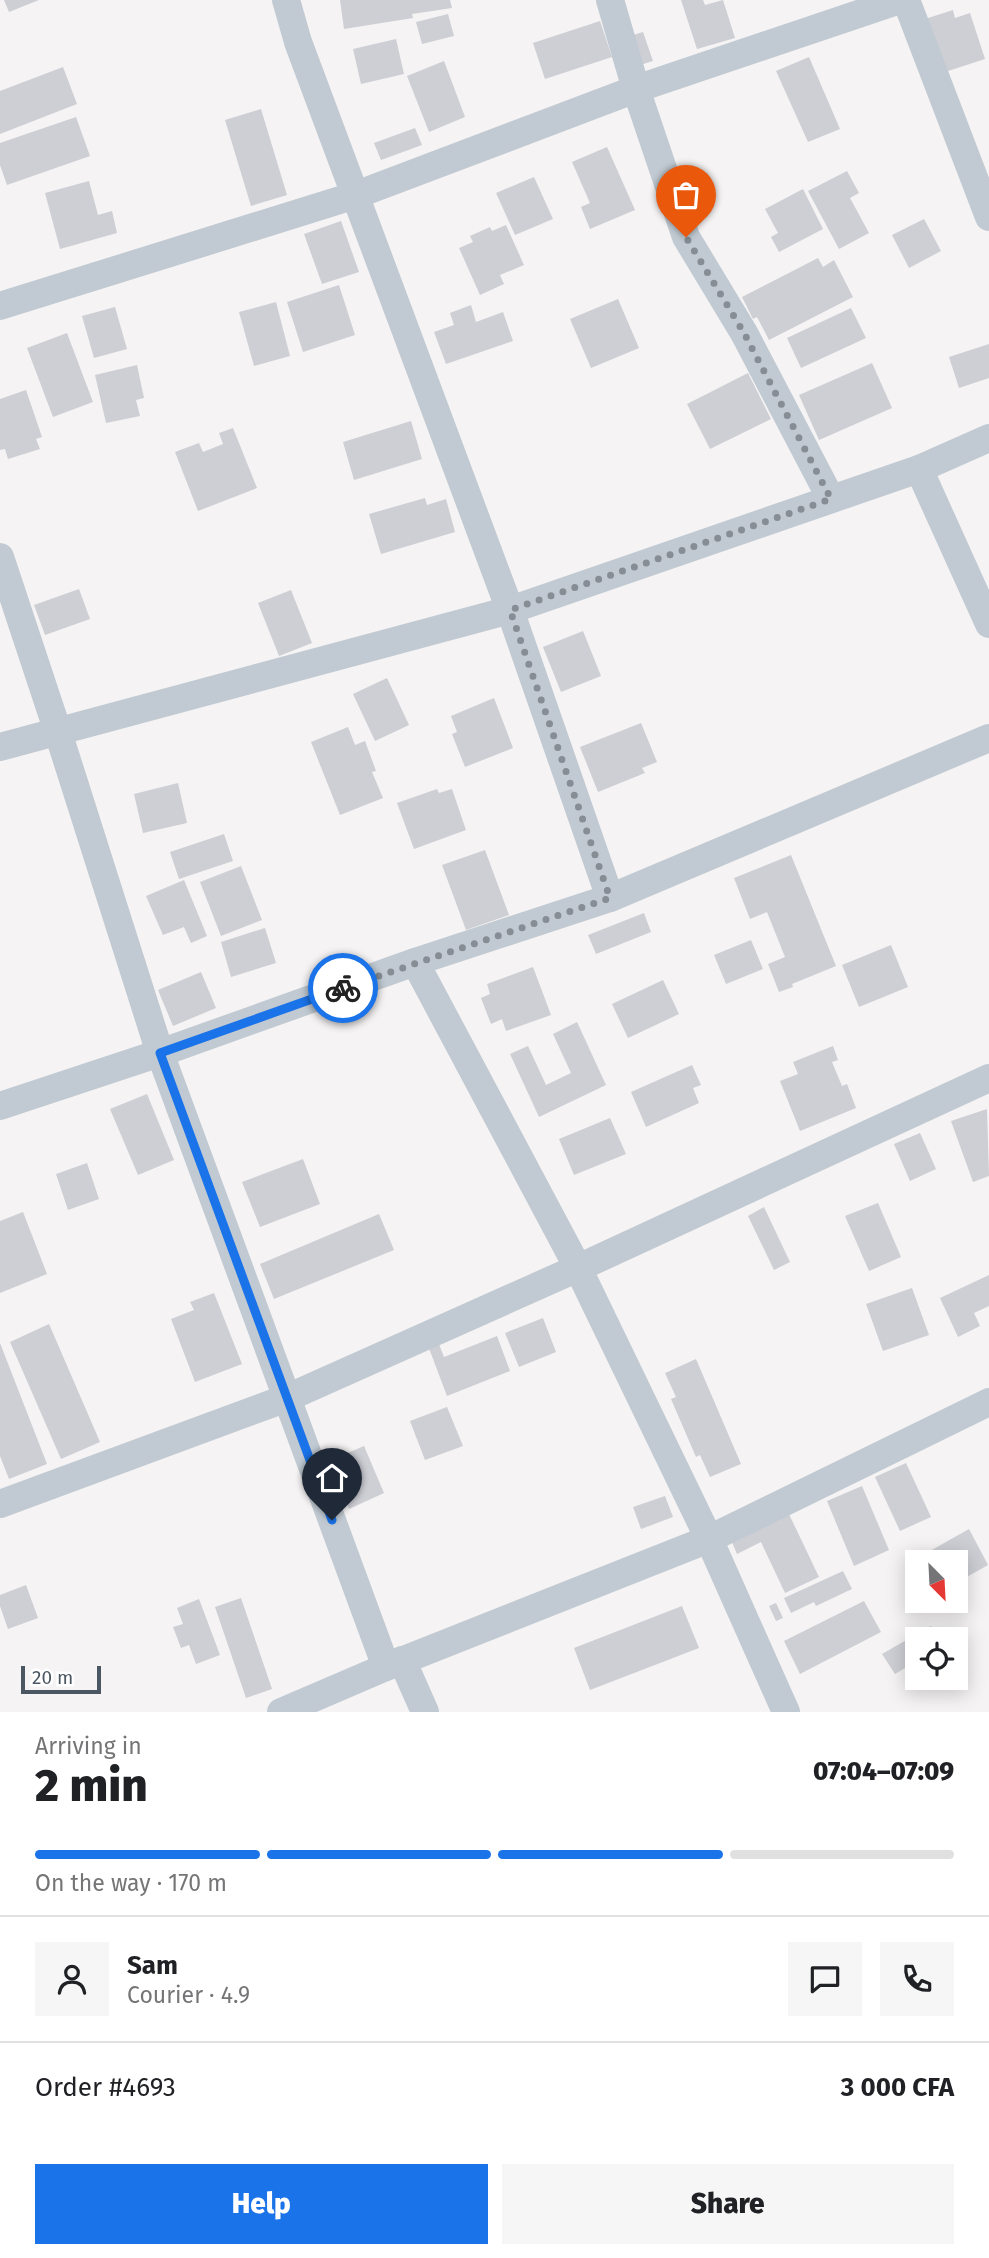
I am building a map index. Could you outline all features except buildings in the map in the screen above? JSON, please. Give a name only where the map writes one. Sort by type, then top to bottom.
[{"type":"street","points":[[286,0],[298,42],[510,610],[610,898]]},
{"type":"street","points":[[610,0],[636,89],[686,237],[744,333],[831,499]]},
{"type":"street","points":[[0,306],[356,195],[636,89],[900,0]]},
{"type":"street","points":[[906,0],[989,217]]},
{"type":"street","points":[[0,747],[510,610],[919,469],[989,438]]},
{"type":"street","points":[[919,469],[989,624]]},
{"type":"street","points":[[0,557],[160,1053],[287,1398],[394,1664],[425,1712]]},
{"type":"street","points":[[0,1106],[160,1053],[415,962],[610,898],[989,738]]},
{"type":"street","points":[[415,962],[578,1268],[709,1539],[786,1712]]},
{"type":"street","points":[[0,1504],[287,1398],[578,1268],[975,1082],[989,1078]]},
{"type":"street","points":[[281,1712],[394,1664],[709,1539],[989,1402]]},
{"type":"way so far","points":[[343,988],[610,898],[510,610],[831,499],[744,333],[686,237]]},
{"type":"route","points":[[332,1520],[160,1053],[343,988]]}]
